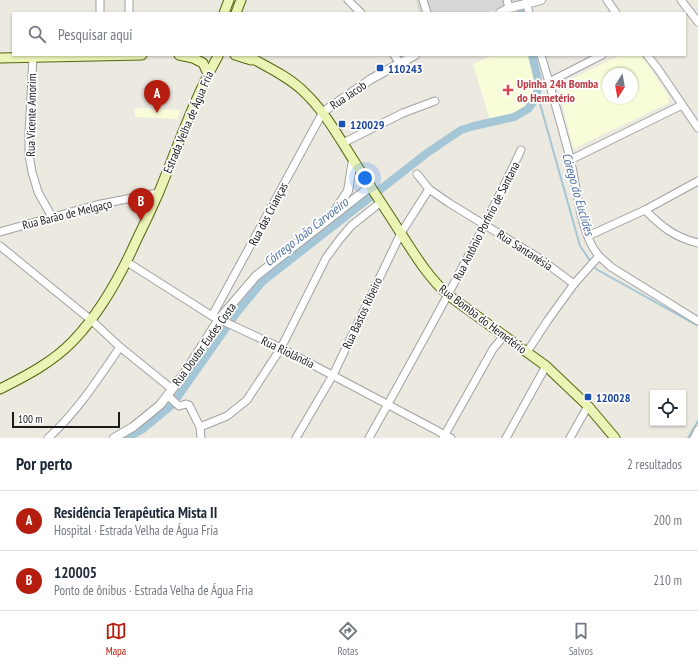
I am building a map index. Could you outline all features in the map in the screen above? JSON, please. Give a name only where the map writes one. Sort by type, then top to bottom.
[{"type":"main road","points":[[224,12],[229,0]]},
{"type":"main road","points":[[236,12],[241,0]]},
{"type":"main road","points":[[0,58],[33,56],[100,56]]},
{"type":"main road","points":[[184,56],[193,58],[203,63],[208,74]]},
{"type":"main road","name":"Estrada Velha de Água Fria","points":[[0,389],[48,363],[73,342],[91,320],[114,286],[127,262],[158,194],[217,56]]},
{"type":"main road","name":"Rua Bomba do Hemetério","points":[[238,56],[258,62]]},
{"type":"main road","name":"Rua Bomba do Hemetério","points":[[248,56],[272,69],[302,89],[323,112],[427,273],[436,284],[448,295],[546,366],[588,406],[615,438]]},
{"type":"street","points":[[100,0],[100,12]]},
{"type":"street","points":[[129,0],[129,12]]},
{"type":"street","points":[[348,0],[360,12]]},
{"type":"street","points":[[424,0],[427,12]]},
{"type":"street","points":[[501,12],[508,4],[541,0]]},
{"type":"street","points":[[607,0],[615,12]]},
{"type":"street","points":[[681,0],[698,22]]},
{"type":"street","points":[[526,2],[529,12]]},
{"type":"street","name":"Rua Vicente Amorim","points":[[33,56],[29,155],[38,192],[52,217]]},
{"type":"street","points":[[395,56],[400,62]]},
{"type":"street","name":"Rua Jacob","points":[[323,112],[348,94],[400,62],[413,56]]},
{"type":"street","points":[[541,56],[570,160],[581,212],[588,236],[597,258],[698,321]]},
{"type":"street","points":[[549,82],[600,56]]},
{"type":"street","points":[[647,56],[698,128]]},
{"type":"street","points":[[343,143],[403,113],[435,101]]},
{"type":"street","points":[[570,160],[682,105]]},
{"type":"street","name":"Rua das Crianças","points":[[216,318],[323,112]]},
{"type":"street","name":"Rua Antônio Porfirio de Santana","points":[[369,438],[448,295],[521,150]]},
{"type":"street","points":[[331,217],[348,191],[353,160]]},
{"type":"street","name":"Rua Santanésia","points":[[417,174],[429,189],[449,203],[539,258],[574,284]]},
{"type":"street","points":[[588,236],[645,210],[698,181]]},
{"type":"street","name":"Rua Bastos Ribeiro","points":[[296,438],[333,375],[401,233],[429,189]]},
{"type":"street","name":"Rua Barão de Melgaço","points":[[0,232],[96,205],[158,194]]},
{"type":"street","points":[[200,427],[227,416],[241,406],[252,393],[281,348],[326,258],[376,194]]},
{"type":"street","name":"Rua Doutor Eudes Costa","points":[[114,438],[133,427],[170,395],[186,371],[216,318],[256,276],[331,217],[376,194]]},
{"type":"street","points":[[645,210],[658,224],[669,231],[687,240],[698,243]]},
{"type":"street","points":[[0,246],[91,320],[170,395],[178,406],[181,407],[186,404],[189,405],[200,427],[201,438]]},
{"type":"street","points":[[526,352],[574,284],[597,258]]},
{"type":"street","name":"Rua Riolândia","points":[[127,262],[216,318],[281,348],[446,437]]},
{"type":"street","points":[[446,437],[493,349],[504,336]]},
{"type":"street","points":[[48,438],[64,424],[93,387],[120,347]]},
{"type":"street","points":[[506,438],[546,366]]},
{"type":"street","points":[[570,438],[588,406]]},
{"type":"street","points":[[694,438],[698,430]]},
{"type":"shaded area","points":[[416,0],[522,0],[489,12],[419,12]]},
{"type":"shaded area","name":"Upinha 24h Bomba do Hemetério","points":[[491,56],[530,56],[536,80],[533,99],[526,108],[514,116],[490,121],[473,64]]},
{"type":"shaded area","points":[[619,56],[642,56],[669,96],[669,103],[573,149],[558,85]]},
{"type":"shaded area","points":[[135,108],[181,110],[177,119],[135,117]]},
{"type":"waterway","name":"Córrego João Carvoeiro","points":[[127,438],[143,429],[172,405],[238,311],[263,281],[427,153],[461,130],[514,117],[528,109],[534,101],[537,93],[538,80],[532,56]]},
{"type":"waterway","name":"Córego do Euclides","points":[[537,93],[580,246],[591,262]]},
{"type":"waterway","name":"Córego do Euclides","points":[[594,266],[596,269],[698,326]]},
{"type":"waterway","points":[[688,438],[698,421]]},
{"type":"place","name":"110243","points":[[380,68]]},
{"type":"place","name":"Upinha 24h Bomba do Hemetério","points":[[508,90]]},
{"type":"place","name":"Residência Terapêutica Mista II","points":[[157,113]]},
{"type":"place","name":"120029","points":[[342,124]]},
{"type":"place","name":"120005","points":[[141,221]]},
{"type":"place","name":"120028","points":[[588,397]]}]
